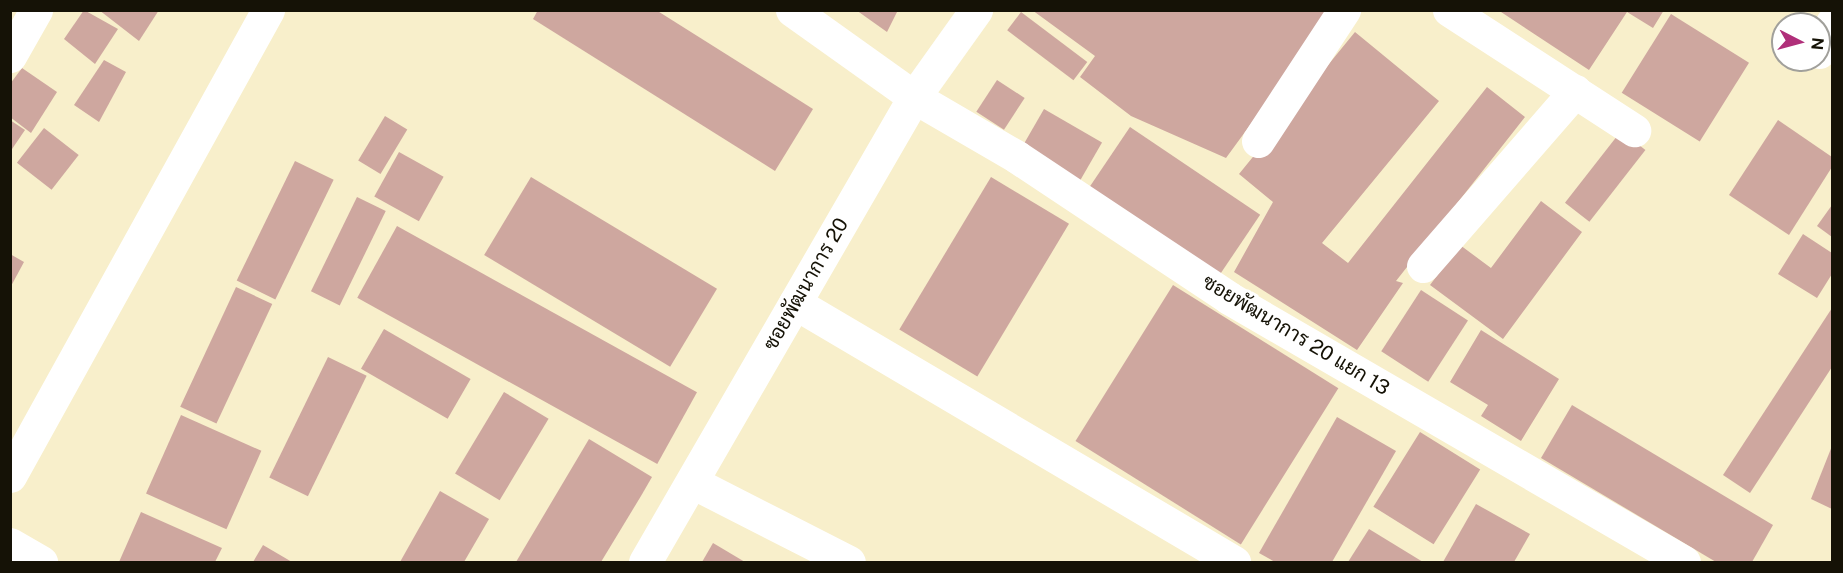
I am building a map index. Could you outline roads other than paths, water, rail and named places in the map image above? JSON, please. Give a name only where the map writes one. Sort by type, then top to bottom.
[{"type":"street","points":[[10,56],[36,10]]},
{"type":"street","points":[[10,476],[268,10]]},
{"type":"street","name":"ซอยพัฒนาการ 20 แยก 13","points":[[792,10],[914,97],[1017,157],[1229,298],[1684,562]]},
{"type":"street","name":"ซอยพัฒนาการ 20","points":[[645,562],[914,97],[976,10]]},
{"type":"street","points":[[1258,141],[1344,10]]},
{"type":"street","points":[[1449,10],[1634,130]]},
{"type":"street","points":[[1423,266],[1575,92]]},
{"type":"street","points":[[795,303],[1233,562]]},
{"type":"street","points":[[692,482],[849,562]]},
{"type":"street","points":[[10,544],[41,562]]}]
